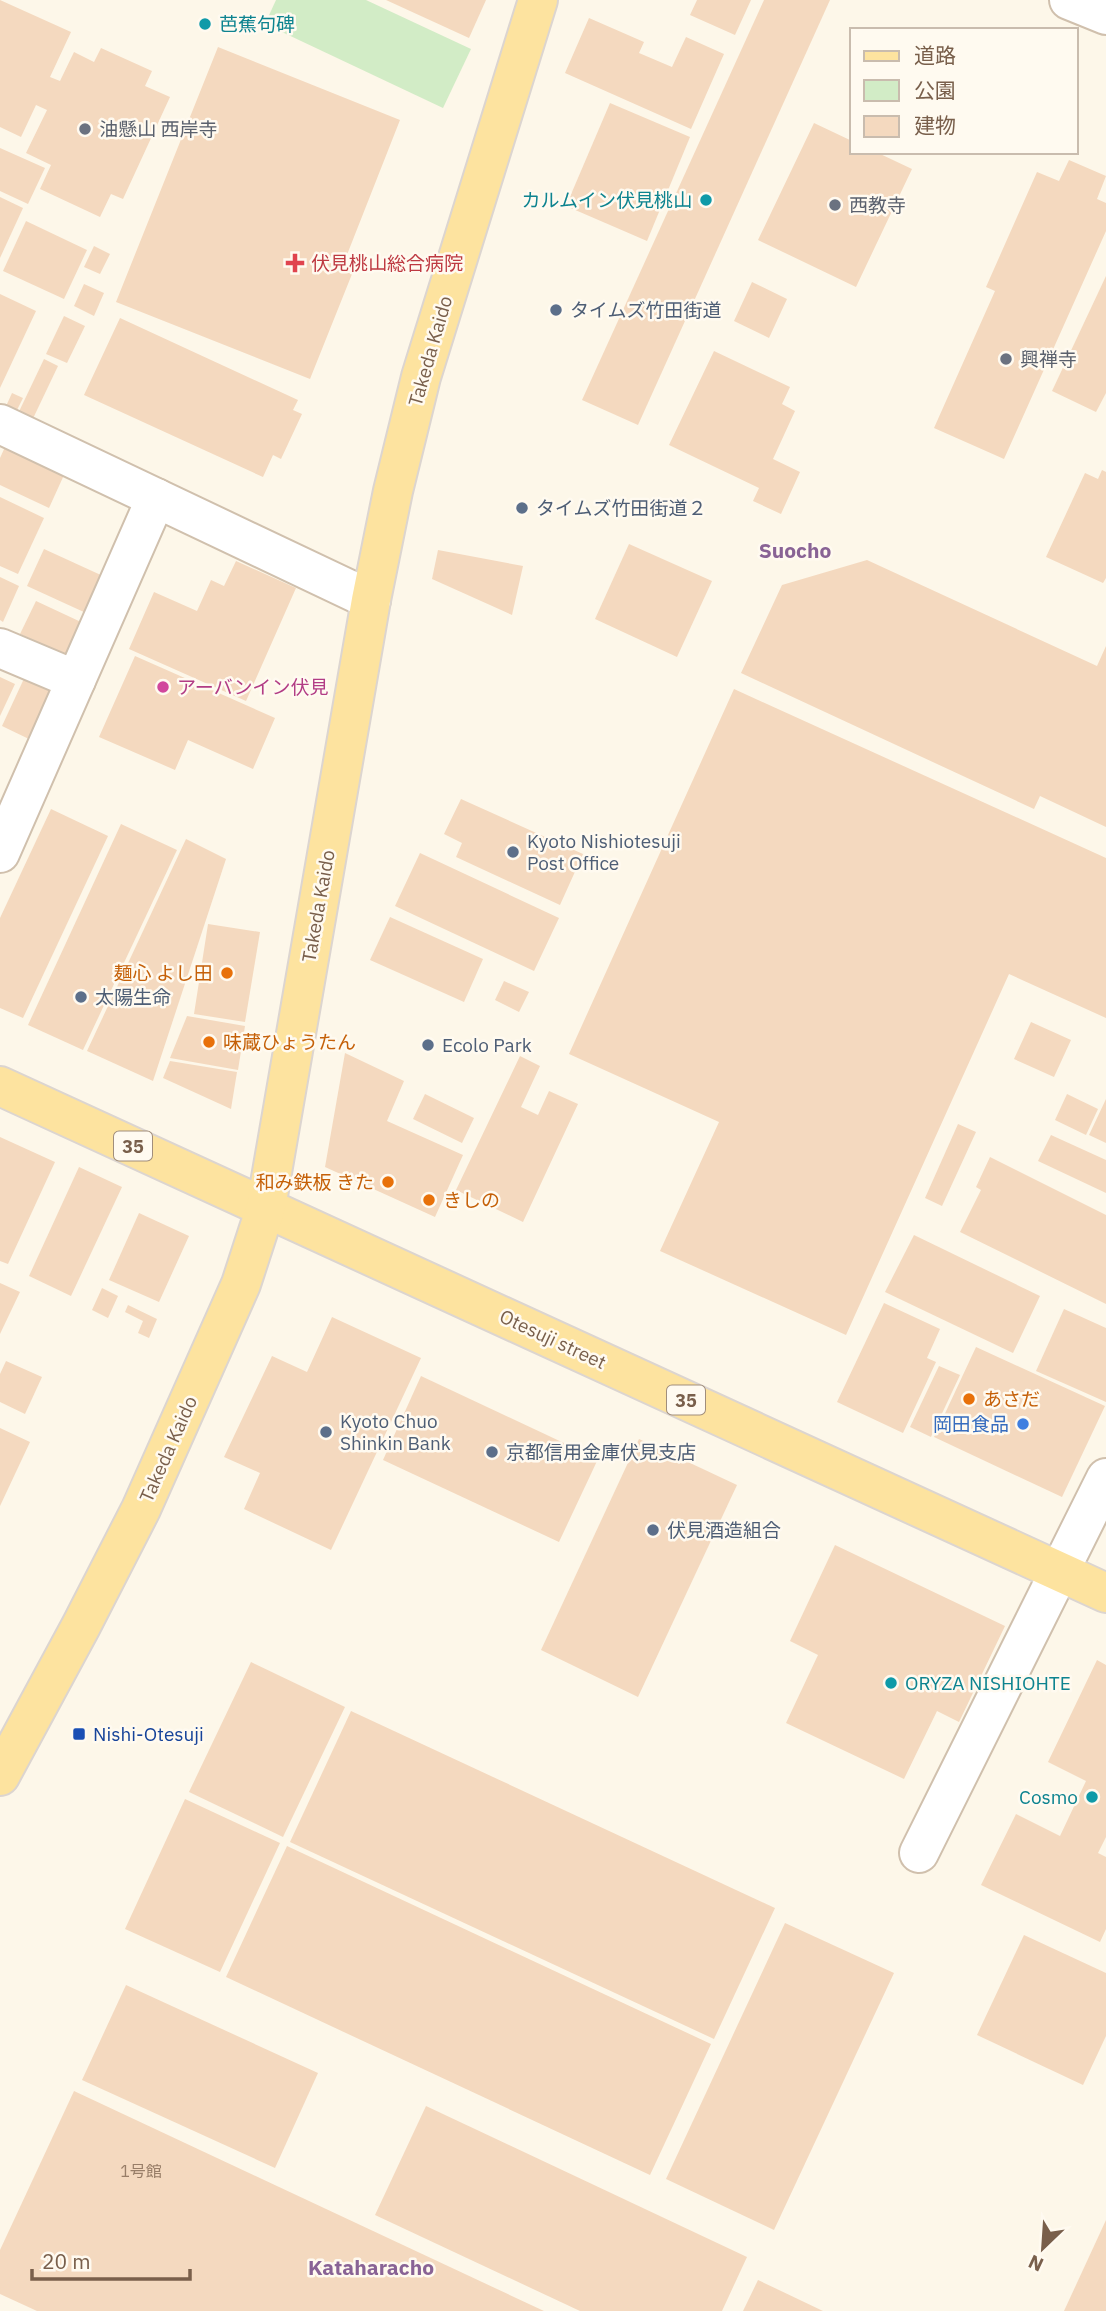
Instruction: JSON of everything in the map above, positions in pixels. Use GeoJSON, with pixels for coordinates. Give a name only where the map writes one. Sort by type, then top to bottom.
{"type":"FeatureCollection","features":[{"type":"Feature","properties":{"kind":"main road","name":"Takeda Kaido"},"geometry":{"type":"LineString","coordinates":[[0,1776],[141,1509],[241,1284],[266,1207],[371,600],[393,491],[421,377],[538,0]]}},
{"type":"Feature","properties":{"kind":"main road","name":"Otesuji street"},"geometry":{"type":"LineString","coordinates":[[0,1086],[1106,1593]]}},
{"type":"Feature","properties":{"kind":"street"},"geometry":{"type":"LineString","coordinates":[[0,425],[371,600]]}},
{"type":"Feature","properties":{"kind":"street"},"geometry":{"type":"LineString","coordinates":[[0,853],[156,498]]}},
{"type":"Feature","properties":{"kind":"street"},"geometry":{"type":"LineString","coordinates":[[0,648],[76,680]]}},
{"type":"Feature","properties":{"kind":"street"},"geometry":{"type":"LineString","coordinates":[[919,1853],[1106,1478]]}},
{"type":"Feature","properties":{"kind":"green space"},"geometry":{"type":"Polygon","coordinates":[[[276,0],[366,0],[471,49],[443,108],[265,24],[276,0]]]}},
{"type":"Feature","properties":{"kind":"building"},"geometry":{"type":"Polygon","coordinates":[[[0,0],[71,32],[50,77],[60,81],[74,52],[94,62],[101,48],[152,71],[145,86],[170,97],[123,199],[111,194],[100,217],[40,189],[51,165],[26,153],[47,110],[36,105],[21,137],[0,127],[0,0]]]}},
{"type":"Feature","properties":{"kind":"building"},"geometry":{"type":"Polygon","coordinates":[[[386,0],[486,0],[469,38],[386,0]]]}},
{"type":"Feature","properties":{"kind":"building"},"geometry":{"type":"Polygon","coordinates":[[[697,0],[751,0],[735,35],[690,15],[697,0]]]}},
{"type":"Feature","properties":{"kind":"building","name":"カルムイン伏見桃山"},"geometry":{"type":"Polygon","coordinates":[[[764,0],[830,0],[638,425],[582,400],[764,0]]]}},
{"type":"Feature","properties":{"kind":"building"},"geometry":{"type":"Polygon","coordinates":[[[589,18],[644,42],[639,53],[672,67],[686,37],[724,54],[691,129],[565,73],[589,18]]]}},
{"type":"Feature","properties":{"kind":"building"},"geometry":{"type":"Polygon","coordinates":[[[218,47],[400,120],[341,270],[352,274],[310,379],[116,302],[218,47]]]}},
{"type":"Feature","properties":{"kind":"building"},"geometry":{"type":"Polygon","coordinates":[[[610,103],[690,137],[647,241],[566,206],[610,103]]]}},
{"type":"Feature","properties":{"kind":"building","name":"西教寺"},"geometry":{"type":"Polygon","coordinates":[[[814,123],[850,140],[850,154],[880,154],[912,169],[856,287],[758,240],[814,123]]]}},
{"type":"Feature","properties":{"kind":"building"},"geometry":{"type":"Polygon","coordinates":[[[0,148],[45,168],[28,204],[0,191],[0,148]]]}},
{"type":"Feature","properties":{"kind":"building","name":"興禅寺"},"geometry":{"type":"Polygon","coordinates":[[[1069,160],[1106,176],[1097,199],[1106,203],[1106,231],[1004,459],[934,428],[995,291],[986,287],[1037,172],[1059,181],[1069,160]]]}},
{"type":"Feature","properties":{"kind":"building"},"geometry":{"type":"Polygon","coordinates":[[[0,197],[23,208],[0,258],[0,197]]]}},
{"type":"Feature","properties":{"kind":"building"},"geometry":{"type":"Polygon","coordinates":[[[26,221],[87,250],[64,299],[3,271],[26,221]]]}},
{"type":"Feature","properties":{"kind":"building"},"geometry":{"type":"Polygon","coordinates":[[[94,246],[110,254],[100,274],[84,267],[94,246]]]}},
{"type":"Feature","properties":{"kind":"building"},"geometry":{"type":"Polygon","coordinates":[[[1106,276],[1106,393],[1096,412],[1052,391],[1106,276]]]}},
{"type":"Feature","properties":{"kind":"building"},"geometry":{"type":"Polygon","coordinates":[[[752,282],[787,299],[769,338],[734,321],[752,282]]]}},
{"type":"Feature","properties":{"kind":"building"},"geometry":{"type":"Polygon","coordinates":[[[84,284],[104,293],[94,316],[74,306],[84,284]]]}},
{"type":"Feature","properties":{"kind":"building"},"geometry":{"type":"Polygon","coordinates":[[[0,294],[36,311],[0,388],[0,294]]]}},
{"type":"Feature","properties":{"kind":"building"},"geometry":{"type":"Polygon","coordinates":[[[64,316],[85,326],[67,363],[46,354],[64,316]]]}},
{"type":"Feature","properties":{"kind":"building"},"geometry":{"type":"Polygon","coordinates":[[[120,318],[298,400],[293,410],[302,414],[281,459],[273,455],[263,477],[84,395],[120,318]]]}},
{"type":"Feature","properties":{"kind":"building"},"geometry":{"type":"Polygon","coordinates":[[[714,351],[790,387],[782,404],[795,411],[773,459],[800,472],[781,514],[753,501],[759,488],[669,445],[714,351]]]}},
{"type":"Feature","properties":{"kind":"building"},"geometry":{"type":"Polygon","coordinates":[[[44,359],[58,366],[28,429],[14,422],[44,359]]]}},
{"type":"Feature","properties":{"kind":"building"},"geometry":{"type":"Polygon","coordinates":[[[12,393],[23,398],[12,420],[2,415],[12,393]]]}},
{"type":"Feature","properties":{"kind":"building"},"geometry":{"type":"Polygon","coordinates":[[[5,447],[64,475],[49,508],[0,485],[0,458],[5,447]]]}},
{"type":"Feature","properties":{"kind":"building"},"geometry":{"type":"Polygon","coordinates":[[[1102,470],[1106,472],[1106,578],[1103,583],[1046,557],[1085,473],[1098,479],[1102,470]]]}},
{"type":"Feature","properties":{"kind":"building"},"geometry":{"type":"Polygon","coordinates":[[[0,497],[44,518],[18,574],[0,566],[0,497]]]}},
{"type":"Feature","properties":{"kind":"building"},"geometry":{"type":"Polygon","coordinates":[[[629,544],[712,581],[677,657],[595,619],[629,544]]]}},
{"type":"Feature","properties":{"kind":"building"},"geometry":{"type":"Polygon","coordinates":[[[44,549],[103,576],[86,613],[27,586],[44,549]]]}},
{"type":"Feature","properties":{"kind":"building"},"geometry":{"type":"Polygon","coordinates":[[[438,550],[523,566],[512,615],[432,579],[438,550]]]}},
{"type":"Feature","properties":{"kind":"building"},"geometry":{"type":"Polygon","coordinates":[[[867,560],[1097,666],[1106,646],[1106,827],[1040,796],[1034,809],[741,673],[782,585],[867,560]]]}},
{"type":"Feature","properties":{"kind":"building"},"geometry":{"type":"Polygon","coordinates":[[[236,561],[296,588],[246,701],[129,649],[154,592],[197,611],[211,580],[224,586],[236,561]]]}},
{"type":"Feature","properties":{"kind":"building"},"geometry":{"type":"Polygon","coordinates":[[[0,577],[19,586],[3,622],[0,620],[0,577]]]}},
{"type":"Feature","properties":{"kind":"building"},"geometry":{"type":"Polygon","coordinates":[[[36,601],[81,622],[66,655],[20,634],[36,601]]]}},
{"type":"Feature","properties":{"kind":"building","name":"アーバンイン伏見"},"geometry":{"type":"Polygon","coordinates":[[[135,656],[275,718],[253,769],[188,740],[175,770],[99,737],[135,656]]]}},
{"type":"Feature","properties":{"kind":"building"},"geometry":{"type":"Polygon","coordinates":[[[28,670],[60,685],[33,741],[2,726],[28,670]]]}},
{"type":"Feature","properties":{"kind":"building"},"geometry":{"type":"Polygon","coordinates":[[[0,677],[15,684],[0,716],[0,677]]]}},
{"type":"Feature","properties":{"kind":"building"},"geometry":{"type":"Polygon","coordinates":[[[734,689],[1106,858],[1106,1018],[1009,974],[846,1335],[660,1251],[719,1122],[569,1054],[734,689]]]}},
{"type":"Feature","properties":{"kind":"building"},"geometry":{"type":"Polygon","coordinates":[[[461,799],[583,854],[560,905],[456,857],[462,843],[444,834],[461,799]]]}},
{"type":"Feature","properties":{"kind":"building"},"geometry":{"type":"Polygon","coordinates":[[[51,809],[108,836],[23,1018],[0,1008],[0,918],[51,809]]]}},
{"type":"Feature","properties":{"kind":"building"},"geometry":{"type":"Polygon","coordinates":[[[121,824],[177,850],[83,1050],[28,1025],[121,824]]]}},
{"type":"Feature","properties":{"kind":"building"},"geometry":{"type":"Polygon","coordinates":[[[186,839],[226,859],[153,1081],[87,1051],[186,839]]]}},
{"type":"Feature","properties":{"kind":"building"},"geometry":{"type":"Polygon","coordinates":[[[420,853],[559,918],[534,971],[395,906],[420,853]]]}},
{"type":"Feature","properties":{"kind":"building"},"geometry":{"type":"Polygon","coordinates":[[[390,917],[483,959],[464,1002],[370,960],[390,917]]]}},
{"type":"Feature","properties":{"kind":"building","name":"麺心 よし田"},"geometry":{"type":"Polygon","coordinates":[[[208,924],[260,932],[245,1022],[194,1014],[208,924]]]}},
{"type":"Feature","properties":{"kind":"building"},"geometry":{"type":"Polygon","coordinates":[[[504,981],[529,992],[519,1012],[495,1000],[504,981]]]}},
{"type":"Feature","properties":{"kind":"building","name":"味蔵ひょうたん"},"geometry":{"type":"Polygon","coordinates":[[[187,1016],[245,1026],[238,1070],[170,1058],[187,1016]]]}},
{"type":"Feature","properties":{"kind":"building"},"geometry":{"type":"Polygon","coordinates":[[[1031,1022],[1071,1040],[1054,1077],[1014,1059],[1031,1022]]]}},
{"type":"Feature","properties":{"kind":"building"},"geometry":{"type":"Polygon","coordinates":[[[345,1053],[404,1081],[387,1121],[463,1155],[435,1217],[325,1167],[345,1053]]]}},
{"type":"Feature","properties":{"kind":"building"},"geometry":{"type":"Polygon","coordinates":[[[520,1056],[540,1066],[521,1107],[538,1115],[549,1091],[578,1104],[523,1222],[456,1190],[520,1056]]]}},
{"type":"Feature","properties":{"kind":"building"},"geometry":{"type":"Polygon","coordinates":[[[170,1061],[237,1072],[231,1109],[163,1078],[170,1061]]]}},
{"type":"Feature","properties":{"kind":"building"},"geometry":{"type":"Polygon","coordinates":[[[425,1094],[474,1118],[462,1143],[413,1119],[425,1094]]]}},
{"type":"Feature","properties":{"kind":"building"},"geometry":{"type":"Polygon","coordinates":[[[1067,1094],[1098,1109],[1086,1135],[1055,1120],[1067,1094]]]}},
{"type":"Feature","properties":{"kind":"building"},"geometry":{"type":"Polygon","coordinates":[[[1106,1099],[1106,1143],[1089,1135],[1106,1099]]]}},
{"type":"Feature","properties":{"kind":"building"},"geometry":{"type":"Polygon","coordinates":[[[958,1124],[976,1132],[942,1206],[925,1198],[958,1124]]]}},
{"type":"Feature","properties":{"kind":"building"},"geometry":{"type":"Polygon","coordinates":[[[1051,1135],[1106,1160],[1106,1193],[1038,1161],[1051,1135]]]}},
{"type":"Feature","properties":{"kind":"building"},"geometry":{"type":"Polygon","coordinates":[[[0,1137],[55,1162],[8,1264],[0,1261],[0,1137]]]}},
{"type":"Feature","properties":{"kind":"building"},"geometry":{"type":"Polygon","coordinates":[[[990,1157],[1106,1215],[1106,1304],[960,1232],[981,1190],[976,1187],[990,1157]]]}},
{"type":"Feature","properties":{"kind":"building"},"geometry":{"type":"Polygon","coordinates":[[[79,1167],[122,1187],[71,1296],[29,1276],[79,1167]]]}},
{"type":"Feature","properties":{"kind":"building"},"geometry":{"type":"Polygon","coordinates":[[[139,1213],[189,1236],[159,1302],[109,1280],[139,1213]]]}},
{"type":"Feature","properties":{"kind":"building"},"geometry":{"type":"Polygon","coordinates":[[[914,1235],[1040,1296],[1013,1353],[885,1292],[914,1235]]]}},
{"type":"Feature","properties":{"kind":"building"},"geometry":{"type":"Polygon","coordinates":[[[0,1283],[20,1292],[0,1334],[0,1283]]]}},
{"type":"Feature","properties":{"kind":"building"},"geometry":{"type":"Polygon","coordinates":[[[102,1288],[118,1296],[108,1318],[92,1310],[102,1288]]]}},
{"type":"Feature","properties":{"kind":"building"},"geometry":{"type":"Polygon","coordinates":[[[884,1303],[940,1329],[927,1358],[936,1362],[903,1433],[837,1402],[884,1303]]]}},
{"type":"Feature","properties":{"kind":"building"},"geometry":{"type":"Polygon","coordinates":[[[128,1305],[157,1319],[149,1338],[138,1333],[143,1321],[125,1312],[128,1305]]]}},
{"type":"Feature","properties":{"kind":"building"},"geometry":{"type":"Polygon","coordinates":[[[1064,1309],[1106,1328],[1106,1402],[1036,1371],[1064,1309]]]}},
{"type":"Feature","properties":{"kind":"building"},"geometry":{"type":"Polygon","coordinates":[[[332,1317],[421,1358],[331,1550],[244,1509],[260,1473],[224,1457],[272,1356],[307,1372],[332,1317]]]}},
{"type":"Feature","properties":{"kind":"building"},"geometry":{"type":"Polygon","coordinates":[[[976,1347],[1105,1406],[1062,1497],[934,1437],[976,1347]]]}},
{"type":"Feature","properties":{"kind":"building"},"geometry":{"type":"Polygon","coordinates":[[[6,1361],[42,1377],[25,1414],[0,1402],[0,1374],[6,1361]]]}},
{"type":"Feature","properties":{"kind":"building"},"geometry":{"type":"Polygon","coordinates":[[[939,1366],[960,1375],[931,1437],[910,1427],[939,1366]]]}},
{"type":"Feature","properties":{"kind":"building"},"geometry":{"type":"Polygon","coordinates":[[[421,1376],[598,1459],[559,1542],[383,1460],[421,1376]]]}},
{"type":"Feature","properties":{"kind":"building"},"geometry":{"type":"Polygon","coordinates":[[[0,1428],[30,1442],[0,1506],[0,1428]]]}},
{"type":"Feature","properties":{"kind":"building"},"geometry":{"type":"Polygon","coordinates":[[[639,1439],[737,1485],[638,1697],[541,1650],[639,1439]]]}},
{"type":"Feature","properties":{"kind":"building","name":"ORYZA NISHIOHTE"},"geometry":{"type":"Polygon","coordinates":[[[835,1545],[1005,1626],[959,1722],[937,1711],[904,1779],[786,1723],[818,1655],[790,1641],[835,1545]]]}},
{"type":"Feature","properties":{"kind":"building","name":"Cosmo"},"geometry":{"type":"Polygon","coordinates":[[[1097,1660],[1106,1665],[1106,1837],[1098,1853],[1106,1857],[1106,1929],[1100,1942],[981,1885],[1016,1814],[1060,1836],[1086,1781],[1048,1762],[1097,1660]]]}},
{"type":"Feature","properties":{"kind":"building"},"geometry":{"type":"Polygon","coordinates":[[[251,1662],[345,1707],[283,1837],[189,1792],[251,1662]]]}},
{"type":"Feature","properties":{"kind":"building"},"geometry":{"type":"Polygon","coordinates":[[[351,1711],[775,1908],[714,2039],[290,1842],[351,1711]]]}},
{"type":"Feature","properties":{"kind":"building"},"geometry":{"type":"Polygon","coordinates":[[[185,1799],[280,1843],[220,1972],[125,1929],[185,1799]]]}},
{"type":"Feature","properties":{"kind":"building"},"geometry":{"type":"Polygon","coordinates":[[[287,1846],[711,2044],[650,2175],[226,1977],[287,1846]]]}},
{"type":"Feature","properties":{"kind":"building"},"geometry":{"type":"Polygon","coordinates":[[[785,1923],[894,1973],[774,2230],[666,2179],[785,1923]]]}},
{"type":"Feature","properties":{"kind":"building"},"geometry":{"type":"Polygon","coordinates":[[[1024,1935],[1106,1973],[1106,2036],[1083,2085],[977,2035],[1024,1935]]]}},
{"type":"Feature","properties":{"kind":"building"},"geometry":{"type":"Polygon","coordinates":[[[126,1985],[318,2073],[275,2168],[82,2080],[126,1985]]]}},
{"type":"Feature","properties":{"kind":"building"},"geometry":{"type":"Polygon","coordinates":[[[74,2091],[544,2311],[37,2311],[0,2294],[0,2250],[74,2091]]]}},
{"type":"Feature","properties":{"kind":"building"},"geometry":{"type":"Polygon","coordinates":[[[426,2106],[747,2257],[722,2311],[580,2311],[375,2215],[426,2106]]]}},
{"type":"Feature","properties":{"kind":"building"},"geometry":{"type":"Polygon","coordinates":[[[1106,2220],[1106,2311],[1064,2311],[1106,2220]]]}},
{"type":"Feature","properties":{"kind":"building"},"geometry":{"type":"Polygon","coordinates":[[[758,2280],[823,2311],[743,2311],[758,2280]]]}},
{"type":"Feature","properties":{"kind":"place","name":"芭蕉句碑"},"geometry":{"type":"Point","coordinates":[205,24]}},
{"type":"Feature","properties":{"kind":"place","name":"油懸山 西岸寺"},"geometry":{"type":"Point","coordinates":[85,129]}},
{"type":"Feature","properties":{"kind":"place","name":"カルムイン伏見桃山"},"geometry":{"type":"Point","coordinates":[706,200]}},
{"type":"Feature","properties":{"kind":"place","name":"西教寺"},"geometry":{"type":"Point","coordinates":[835,205]}},
{"type":"Feature","properties":{"kind":"place","name":"伏見桃山総合病院"},"geometry":{"type":"Point","coordinates":[295,263]}},
{"type":"Feature","properties":{"kind":"place","name":"タイムズ竹田街道"},"geometry":{"type":"Point","coordinates":[556,310]}},
{"type":"Feature","properties":{"kind":"place","name":"興禅寺"},"geometry":{"type":"Point","coordinates":[1006,359]}},
{"type":"Feature","properties":{"kind":"place","name":"タイムズ竹田街道２"},"geometry":{"type":"Point","coordinates":[522,508]}},
{"type":"Feature","properties":{"kind":"place","name":"アーバンイン伏見"},"geometry":{"type":"Point","coordinates":[163,687]}},
{"type":"Feature","properties":{"kind":"place","name":"Kyoto Nishiotesuji Post Office"},"geometry":{"type":"Point","coordinates":[513,852]}},
{"type":"Feature","properties":{"kind":"place","name":"麺心 よし田"},"geometry":{"type":"Point","coordinates":[227,973]}},
{"type":"Feature","properties":{"kind":"place","name":"太陽生命"},"geometry":{"type":"Point","coordinates":[81,997]}},
{"type":"Feature","properties":{"kind":"place","name":"味蔵ひょうたん"},"geometry":{"type":"Point","coordinates":[209,1042]}},
{"type":"Feature","properties":{"kind":"place","name":"Ecolo Park"},"geometry":{"type":"Point","coordinates":[428,1045]}},
{"type":"Feature","properties":{"kind":"place","name":"和み鉄板 きた"},"geometry":{"type":"Point","coordinates":[388,1182]}},
{"type":"Feature","properties":{"kind":"place","name":"きしの"},"geometry":{"type":"Point","coordinates":[429,1200]}},
{"type":"Feature","properties":{"kind":"place","name":"あさだ"},"geometry":{"type":"Point","coordinates":[969,1399]}},
{"type":"Feature","properties":{"kind":"place","name":"岡田食品"},"geometry":{"type":"Point","coordinates":[1023,1424]}},
{"type":"Feature","properties":{"kind":"place","name":"Kyoto Chuo Shinkin Bank"},"geometry":{"type":"Point","coordinates":[326,1432]}},
{"type":"Feature","properties":{"kind":"place","name":"京都信用金庫伏見支店"},"geometry":{"type":"Point","coordinates":[492,1452]}},
{"type":"Feature","properties":{"kind":"place","name":"伏見酒造組合"},"geometry":{"type":"Point","coordinates":[653,1530]}},
{"type":"Feature","properties":{"kind":"place","name":"ORYZA NISHIOHTE"},"geometry":{"type":"Point","coordinates":[891,1683]}},
{"type":"Feature","properties":{"kind":"place","name":"Nishi-Otesuji"},"geometry":{"type":"Point","coordinates":[79,1734]}},
{"type":"Feature","properties":{"kind":"place","name":"Cosmo"},"geometry":{"type":"Point","coordinates":[1092,1797]}},
{"type":"Feature","properties":{"kind":"district","name":"Suocho"},"geometry":{"type":"Point","coordinates":[795,550]}},
{"type":"Feature","properties":{"kind":"district","name":"Kataharacho"},"geometry":{"type":"Point","coordinates":[371,2267]}}]}
